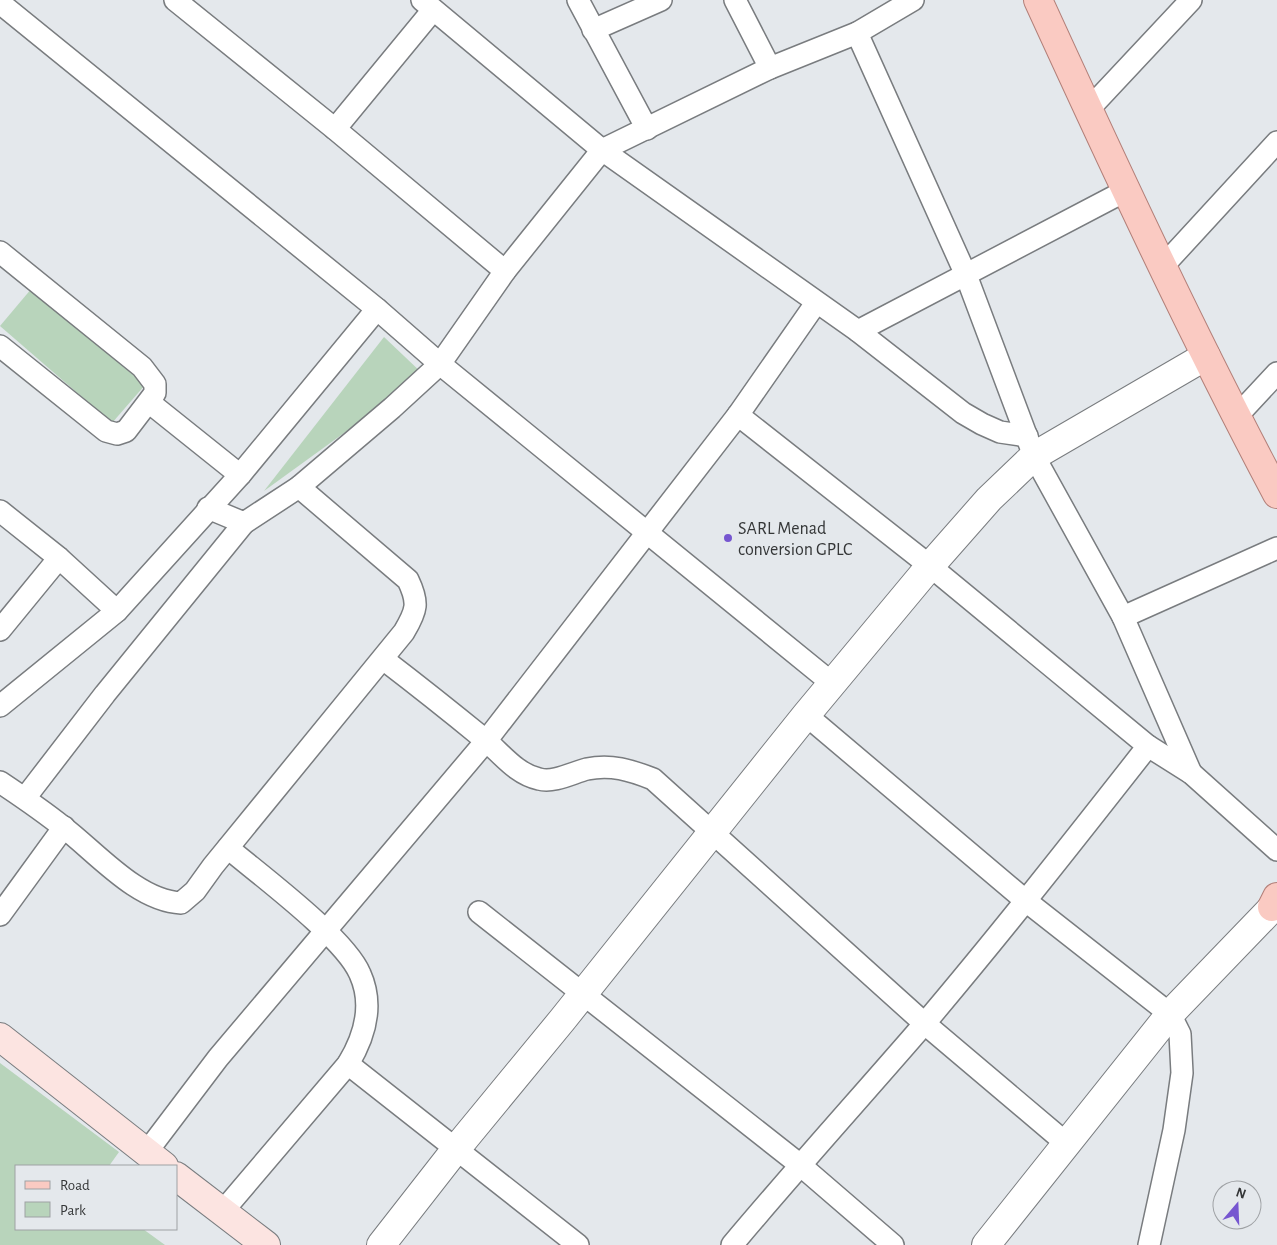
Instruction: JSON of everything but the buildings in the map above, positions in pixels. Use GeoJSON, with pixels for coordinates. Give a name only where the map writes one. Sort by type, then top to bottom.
{"type":"FeatureCollection","features":[{"type":"Feature","properties":{"kind":"main road"},"geometry":{"type":"LineString","coordinates":[[1038,0],[1125,191],[1164,265],[1236,417],[1277,494]]}},
{"type":"Feature","properties":{"kind":"main road"},"geometry":{"type":"LineString","coordinates":[[0,1037],[155,1159]]}},
{"type":"Feature","properties":{"kind":"main road"},"geometry":{"type":"LineString","coordinates":[[178,1177],[266,1245]]}},
{"type":"Feature","properties":{"kind":"street"},"geometry":{"type":"LineString","coordinates":[[175,0],[335,129],[506,271]]}},
{"type":"Feature","properties":{"kind":"street"},"geometry":{"type":"LineString","coordinates":[[578,0],[646,129]]}},
{"type":"Feature","properties":{"kind":"street"},"geometry":{"type":"LineString","coordinates":[[593,30],[661,0]]}},
{"type":"Feature","properties":{"kind":"street"},"geometry":{"type":"LineString","coordinates":[[734,0],[770,68]]}},
{"type":"Feature","properties":{"kind":"street"},"geometry":{"type":"LineString","coordinates":[[1088,110],[1191,0]]}},
{"type":"Feature","properties":{"kind":"street"},"geometry":{"type":"LineString","coordinates":[[24,798],[105,694],[244,523],[299,487],[392,408],[440,364],[506,271],[602,150],[770,68],[857,33],[902,2]]}},
{"type":"Feature","properties":{"kind":"street"},"geometry":{"type":"LineString","coordinates":[[0,3],[377,309],[440,364],[833,684]]}},
{"type":"Feature","properties":{"kind":"street"},"geometry":{"type":"LineString","coordinates":[[335,129],[428,5],[602,150],[858,331],[969,416],[1030,446]]}},
{"type":"Feature","properties":{"kind":"street"},"geometry":{"type":"LineString","coordinates":[[857,33],[966,276],[1030,446],[1123,617],[1191,773]]}},
{"type":"Feature","properties":{"kind":"street"},"geometry":{"type":"LineString","coordinates":[[1164,265],[1277,142]]}},
{"type":"Feature","properties":{"kind":"street"},"geometry":{"type":"LineString","coordinates":[[858,331],[1125,191]]}},
{"type":"Feature","properties":{"kind":"street"},"geometry":{"type":"LineString","coordinates":[[0,346],[106,431],[117,434],[126,431],[150,403],[155,393],[155,384],[142,367],[3,260]]}},
{"type":"Feature","properties":{"kind":"street"},"geometry":{"type":"LineString","coordinates":[[155,1159],[218,1058],[486,741],[738,415],[816,303]]}},
{"type":"Feature","properties":{"kind":"street"},"geometry":{"type":"LineString","coordinates":[[0,706],[117,612],[208,508],[240,476],[377,309]]}},
{"type":"Feature","properties":{"kind":"street"},"geometry":{"type":"LineString","coordinates":[[381,1245],[710,833],[930,566],[989,499],[1030,446],[1206,356]]}},
{"type":"Feature","properties":{"kind":"street"},"geometry":{"type":"LineString","coordinates":[[1236,417],[1277,373]]}},
{"type":"Feature","properties":{"kind":"street"},"geometry":{"type":"LineString","coordinates":[[150,403],[240,476]]}},
{"type":"Feature","properties":{"kind":"street"},"geometry":{"type":"LineString","coordinates":[[738,415],[930,566],[1148,746],[1191,773],[1277,850]]}},
{"type":"Feature","properties":{"kind":"street"},"geometry":{"type":"LineString","coordinates":[[0,782],[64,827],[127,881],[168,902],[181,903],[195,891],[404,632],[414,614],[416,597],[408,580],[299,487]]}},
{"type":"Feature","properties":{"kind":"street"},"geometry":{"type":"LineString","coordinates":[[208,508],[244,523]]}},
{"type":"Feature","properties":{"kind":"street"},"geometry":{"type":"LineString","coordinates":[[0,511],[59,558],[117,612]]}},
{"type":"Feature","properties":{"kind":"street"},"geometry":{"type":"LineString","coordinates":[[1123,617],[1277,548]]}},
{"type":"Feature","properties":{"kind":"street"},"geometry":{"type":"LineString","coordinates":[[0,630],[59,558]]}},
{"type":"Feature","properties":{"kind":"street"},"geometry":{"type":"LineString","coordinates":[[383,658],[486,741],[521,773],[540,780],[609,766],[630,769],[652,779],[924,1023],[1067,1144]]}},
{"type":"Feature","properties":{"kind":"street"},"geometry":{"type":"LineString","coordinates":[[806,715],[1026,900],[1170,1014],[1180,1034],[1182,1073],[1174,1130],[1149,1245]]}},
{"type":"Feature","properties":{"kind":"street"},"geometry":{"type":"LineString","coordinates":[[732,1245],[799,1164],[924,1023],[1026,900],[1148,746]]}},
{"type":"Feature","properties":{"kind":"street"},"geometry":{"type":"LineString","coordinates":[[0,915],[64,827]]}},
{"type":"Feature","properties":{"kind":"street"},"geometry":{"type":"LineString","coordinates":[[223,1211],[348,1064],[362,1036],[367,1020],[366,994],[360,973],[325,932],[228,848]]}},
{"type":"Feature","properties":{"kind":"street"},"geometry":{"type":"LineString","coordinates":[[986,1245],[1170,1014],[1276,903]]}},
{"type":"Feature","properties":{"kind":"street"},"geometry":{"type":"LineString","coordinates":[[479,912],[799,1164],[893,1245]]}},
{"type":"Feature","properties":{"kind":"street"},"geometry":{"type":"LineString","coordinates":[[348,1064],[578,1245]]}},
{"type":"Feature","properties":{"kind":"green space"},"geometry":{"type":"Polygon","coordinates":[[[32,288],[145,385],[112,423],[0,326],[32,288]]]}},
{"type":"Feature","properties":{"kind":"green space"},"geometry":{"type":"Polygon","coordinates":[[[384,337],[424,375],[264,491],[384,337]]]}},
{"type":"Feature","properties":{"kind":"green space"},"geometry":{"type":"Polygon","coordinates":[[[0,1063],[119,1152],[110,1165],[15,1165],[15,1230],[144,1230],[165,1245],[0,1245],[0,1063]]]}},
{"type":"Feature","properties":{"kind":"place","name":"SARL Menad conversion GPLC"},"geometry":{"type":"Point","coordinates":[728,538]}}]}
